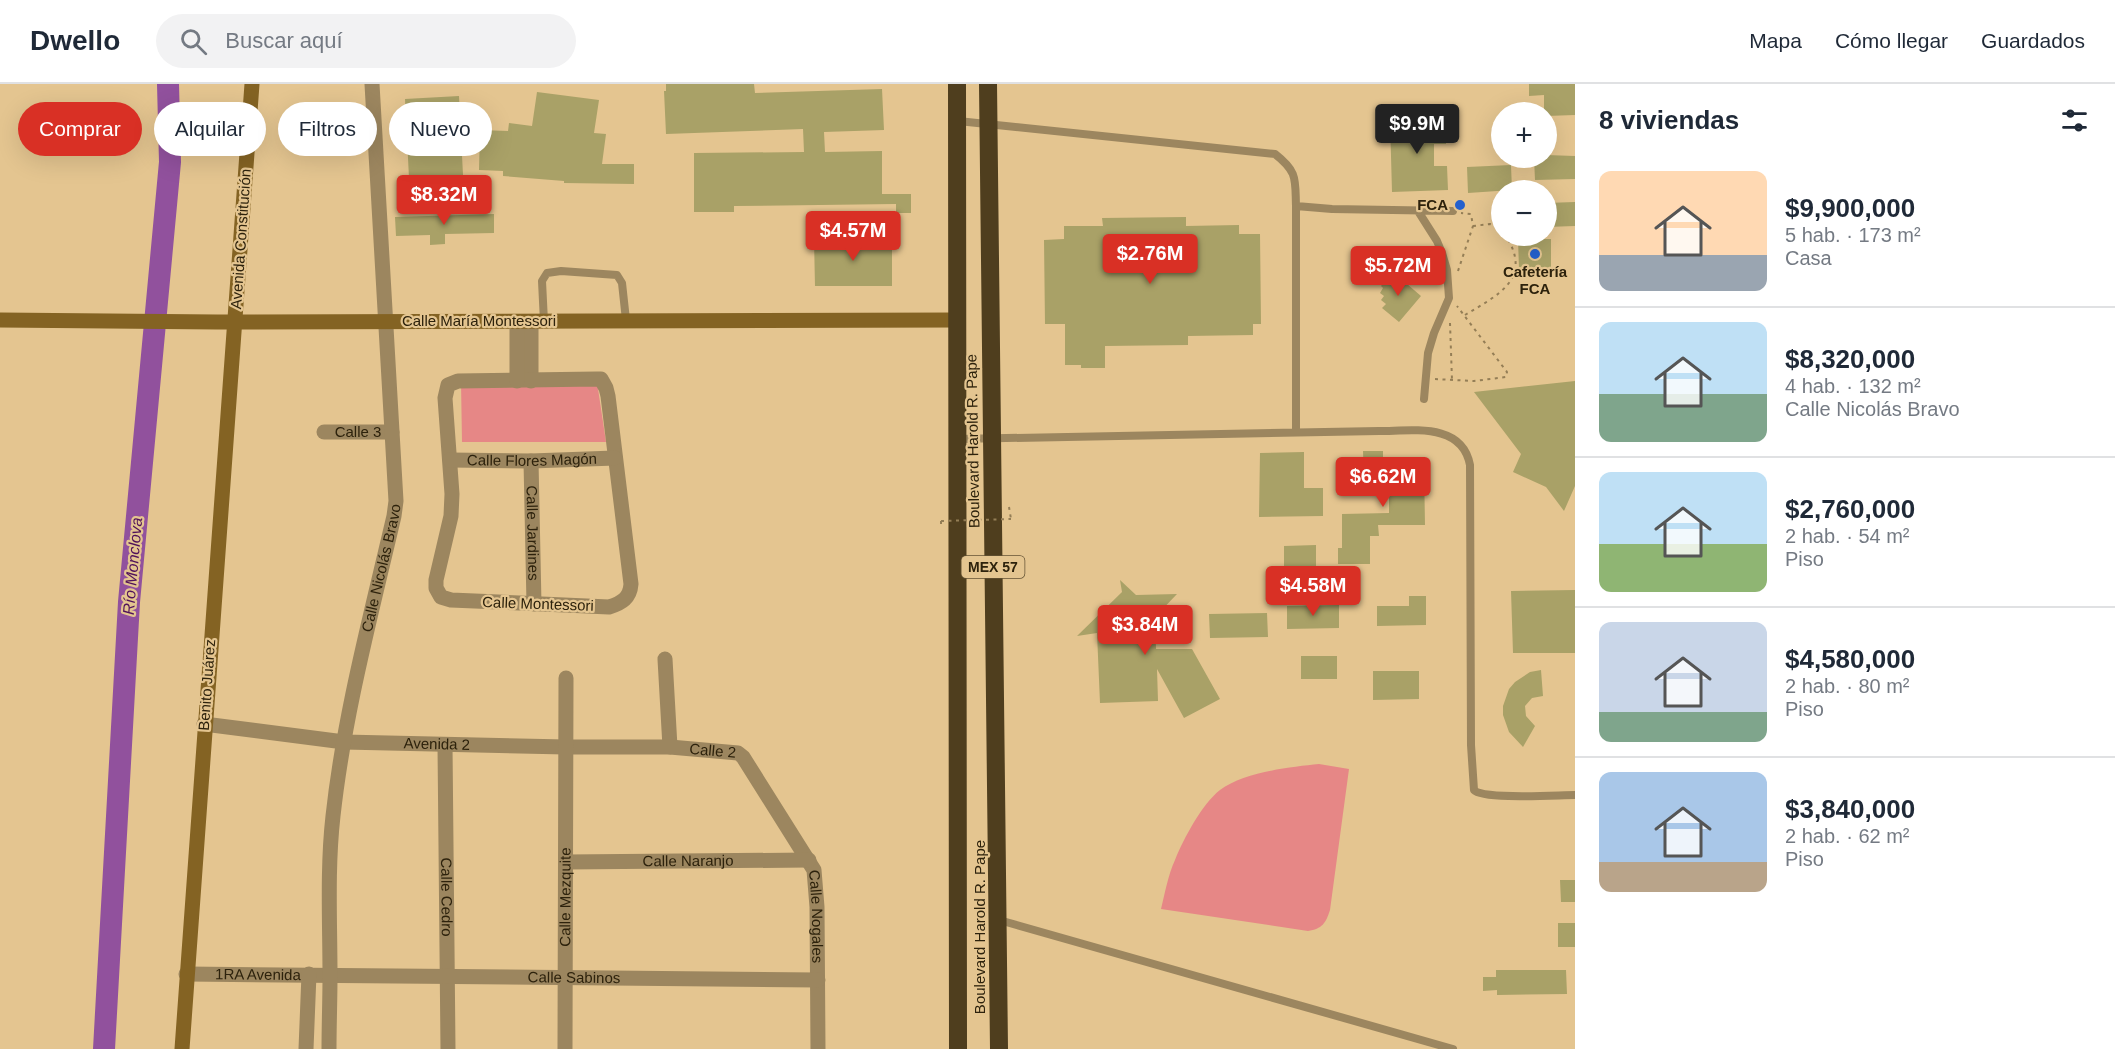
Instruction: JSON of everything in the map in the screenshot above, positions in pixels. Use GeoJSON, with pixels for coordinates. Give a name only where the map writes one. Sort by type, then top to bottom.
{"type":"FeatureCollection","features":[{"type":"Feature","properties":{"kind":"highway","name":"Boulevard Harold R. Pape"},"geometry":{"type":"LineString","coordinates":[[957,84],[958,1049]]}},
{"type":"Feature","properties":{"kind":"highway","name":"Boulevard Harold R. Pape"},"geometry":{"type":"LineString","coordinates":[[988,84],[999,1049]]}},
{"type":"Feature","properties":{"kind":"main road","name":"Avenida Constitución"},"geometry":{"type":"LineString","coordinates":[[235,322],[252,84]]}},
{"type":"Feature","properties":{"kind":"main road","name":"Calle María Montessori"},"geometry":{"type":"LineString","coordinates":[[0,320],[217,322],[958,320]]}},
{"type":"Feature","properties":{"kind":"main road","name":"Benito Juárez"},"geometry":{"type":"LineString","coordinates":[[182,1049],[235,322]]}},
{"type":"Feature","properties":{"kind":"street","name":"Calle Nicolás Bravo"},"geometry":{"type":"LineString","coordinates":[[329,1049],[328,902],[333,817],[344,742],[394,516],[396,482],[384,321],[372,84]]}},
{"type":"Feature","properties":{"kind":"street"},"geometry":{"type":"LineString","coordinates":[[524,381],[531,322]]}},
{"type":"Feature","properties":{"kind":"street","name":"Calle Montessori"},"geometry":{"type":"LineString","coordinates":[[600,379],[606,388],[615,458],[631,584],[626,598],[609,607],[451,600],[441,597],[437,592],[436,580],[451,516],[452,494],[446,398],[448,385],[458,381],[600,379]]}},
{"type":"Feature","properties":{"kind":"street","name":"Calle 3"},"geometry":{"type":"LineString","coordinates":[[324,432],[392,432]]}},
{"type":"Feature","properties":{"kind":"street","name":"Calle Flores Magón"},"geometry":{"type":"LineString","coordinates":[[450,460],[531,461],[615,458]]}},
{"type":"Feature","properties":{"kind":"street","name":"Calle Jardines"},"geometry":{"type":"LineString","coordinates":[[531,461],[534,604]]}},
{"type":"Feature","properties":{"kind":"street"},"geometry":{"type":"LineString","coordinates":[[665,659],[669,747]]}},
{"type":"Feature","properties":{"kind":"street","name":"Calle Mezquite"},"geometry":{"type":"LineString","coordinates":[[565,1049],[566,678]]}},
{"type":"Feature","properties":{"kind":"street","name":"Avenida 2"},"geometry":{"type":"LineString","coordinates":[[204,724],[344,742],[669,747]]}},
{"type":"Feature","properties":{"kind":"street","name":"Calle Cedro"},"geometry":{"type":"LineString","coordinates":[[446,745],[448,1049]]}},
{"type":"Feature","properties":{"kind":"street","name":"Calle 2"},"geometry":{"type":"LineString","coordinates":[[669,747],[738,753],[749,767]]}},
{"type":"Feature","properties":{"kind":"street","name":"Calle Nogales"},"geometry":{"type":"LineString","coordinates":[[749,767],[814,870],[818,1049]]}},
{"type":"Feature","properties":{"kind":"street","name":"Calle Naranjo"},"geometry":{"type":"LineString","coordinates":[[566,862],[809,860]]}},
{"type":"Feature","properties":{"kind":"street","name":"1RA Avenida"},"geometry":{"type":"LineString","coordinates":[[186,974],[330,975]]}},
{"type":"Feature","properties":{"kind":"street"},"geometry":{"type":"LineString","coordinates":[[306,1049],[309,975]]}},
{"type":"Feature","properties":{"kind":"street","name":"Calle Sabinos"},"geometry":{"type":"LineString","coordinates":[[330,975],[818,980]]}},
{"type":"Feature","properties":{"kind":"lane"},"geometry":{"type":"LineString","coordinates":[[957,120],[1275,154],[1292,169],[1295,177],[1296,206],[1296,432]]}},
{"type":"Feature","properties":{"kind":"lane"},"geometry":{"type":"LineString","coordinates":[[1296,206],[1332,209],[1453,211]]}},
{"type":"Feature","properties":{"kind":"lane"},"geometry":{"type":"LineString","coordinates":[[1418,211],[1442,253],[1447,270],[1449,298],[1428,353],[1424,399]]}},
{"type":"Feature","properties":{"kind":"lane"},"geometry":{"type":"LineString","coordinates":[[531,322],[542,280],[547,273],[561,271],[616,275],[622,283],[626,320]]}},
{"type":"Feature","properties":{"kind":"lane"},"geometry":{"type":"LineString","coordinates":[[958,439],[1296,432],[1434,431],[1448,435],[1461,444],[1468,453],[1471,484],[1472,786],[1476,793],[1481,795],[1575,795]]}},
{"type":"Feature","properties":{"kind":"lane"},"geometry":{"type":"LineString","coordinates":[[999,920],[1453,1049]]}},
{"type":"Feature","properties":{"kind":"path"},"geometry":{"type":"LineString","coordinates":[[1473,226],[1491,224]]}},
{"type":"Feature","properties":{"kind":"path"},"geometry":{"type":"LineString","coordinates":[[1464,315],[1497,296],[1509,284],[1515,274],[1516,264],[1512,246]]}},
{"type":"Feature","properties":{"kind":"path"},"geometry":{"type":"LineString","coordinates":[[1426,378],[1474,381],[1506,377],[1507,372],[1449,298]]}},
{"type":"Feature","properties":{"kind":"path"},"geometry":{"type":"LineString","coordinates":[[940,521],[1011,519],[1008,497]]}},
{"type":"Feature","properties":{"kind":"shaded area"},"geometry":{"type":"Polygon","coordinates":[[[461,382],[597,382],[606,442],[462,442],[461,382]]]}},
{"type":"Feature","properties":{"kind":"shaded area"},"geometry":{"type":"Polygon","coordinates":[[[1319,764],[1349,769],[1330,910],[1323,925],[1308,931],[1161,909],[1170,872],[1179,851],[1194,822],[1213,796],[1230,784],[1254,775],[1319,764]]]}},
{"type":"Feature","properties":{"kind":"building"},"geometry":{"type":"Polygon","coordinates":[[[666,84],[754,84],[755,93],[882,89],[884,130],[824,132],[825,152],[882,151],[882,194],[911,194],[911,213],[896,213],[896,204],[734,206],[734,212],[694,212],[694,153],[804,152],[803,129],[666,134],[664,91],[666,91],[666,84]]]}},
{"type":"Feature","properties":{"kind":"building"},"geometry":{"type":"Polygon","coordinates":[[[1529,84],[1575,84],[1575,115],[1557,116],[1557,102],[1544,102],[1544,95],[1529,96],[1529,84]]]}},
{"type":"Feature","properties":{"kind":"building"},"geometry":{"type":"Polygon","coordinates":[[[537,92],[599,100],[594,133],[606,134],[602,164],[634,164],[634,184],[564,183],[564,181],[503,176],[503,171],[479,170],[479,156],[492,156],[492,130],[508,131],[509,123],[532,126],[537,92]]]}},
{"type":"Feature","properties":{"kind":"building"},"geometry":{"type":"Polygon","coordinates":[[[459,96],[459,102],[405,102],[405,99],[459,96]]]}},
{"type":"Feature","properties":{"kind":"building"},"geometry":{"type":"Polygon","coordinates":[[[1445,118],[1446,144],[1434,144],[1434,166],[1447,166],[1448,190],[1392,192],[1390,120],[1445,118]]]}},
{"type":"Feature","properties":{"kind":"building"},"geometry":{"type":"Polygon","coordinates":[[[1557,155],[1575,156],[1575,179],[1535,180],[1534,168],[1557,168],[1557,155]]]}},
{"type":"Feature","properties":{"kind":"building"},"geometry":{"type":"Polygon","coordinates":[[[408,156],[462,156],[463,175],[409,178],[408,156]]]}},
{"type":"Feature","properties":{"kind":"building"},"geometry":{"type":"Polygon","coordinates":[[[1467,167],[1511,168],[1512,180],[1491,180],[1491,191],[1468,193],[1467,167]]]}},
{"type":"Feature","properties":{"kind":"building"},"geometry":{"type":"Polygon","coordinates":[[[1575,202],[1575,226],[1557,227],[1557,203],[1575,202]]]}},
{"type":"Feature","properties":{"kind":"building"},"geometry":{"type":"Polygon","coordinates":[[[494,214],[494,233],[445,234],[445,244],[430,245],[430,235],[396,236],[395,217],[494,214]]]}},
{"type":"Feature","properties":{"kind":"building"},"geometry":{"type":"Polygon","coordinates":[[[1186,217],[1186,226],[1239,225],[1239,234],[1260,234],[1261,324],[1253,324],[1253,335],[1188,336],[1188,345],[1105,346],[1105,368],[1065,365],[1065,324],[1045,324],[1044,240],[1064,239],[1064,226],[1103,226],[1102,218],[1186,217]]]}},
{"type":"Feature","properties":{"kind":"building"},"geometry":{"type":"Polygon","coordinates":[[[892,238],[892,286],[815,286],[814,239],[892,238]]]}},
{"type":"Feature","properties":{"kind":"building","name":"Cafetería FCA"},"geometry":{"type":"Polygon","coordinates":[[[1518,246],[1551,246],[1551,268],[1519,269],[1518,246]]]}},
{"type":"Feature","properties":{"kind":"building"},"geometry":{"type":"Polygon","coordinates":[[[1393,272],[1421,296],[1399,322],[1382,308],[1386,304],[1381,300],[1384,296],[1380,293],[1383,288],[1381,286],[1393,272]]]}},
{"type":"Feature","properties":{"kind":"building"},"geometry":{"type":"Polygon","coordinates":[[[1575,381],[1575,486],[1564,511],[1546,487],[1513,472],[1521,454],[1474,392],[1575,381]]]}},
{"type":"Feature","properties":{"kind":"building"},"geometry":{"type":"Polygon","coordinates":[[[1363,451],[1383,451],[1383,467],[1424,466],[1425,525],[1378,525],[1379,536],[1370,536],[1370,564],[1338,564],[1338,548],[1342,548],[1342,514],[1389,513],[1389,478],[1364,478],[1363,451]]]}},
{"type":"Feature","properties":{"kind":"building"},"geometry":{"type":"Polygon","coordinates":[[[1304,452],[1304,488],[1323,488],[1323,516],[1259,517],[1260,453],[1304,452]]]}},
{"type":"Feature","properties":{"kind":"building"},"geometry":{"type":"Polygon","coordinates":[[[1316,545],[1316,568],[1284,568],[1284,546],[1316,545]]]}},
{"type":"Feature","properties":{"kind":"building"},"geometry":{"type":"Polygon","coordinates":[[[1120,580],[1136,595],[1177,594],[1155,617],[1156,649],[1192,649],[1220,699],[1184,718],[1157,669],[1158,701],[1100,703],[1097,633],[1077,636],[1122,592],[1120,580]]]}},
{"type":"Feature","properties":{"kind":"building"},"geometry":{"type":"Polygon","coordinates":[[[1575,590],[1575,653],[1513,653],[1511,591],[1575,590]]]}},
{"type":"Feature","properties":{"kind":"building"},"geometry":{"type":"Polygon","coordinates":[[[1409,596],[1426,596],[1426,625],[1377,626],[1377,606],[1409,606],[1409,596]]]}},
{"type":"Feature","properties":{"kind":"building"},"geometry":{"type":"Polygon","coordinates":[[[1339,605],[1339,628],[1287,629],[1287,606],[1339,605]]]}},
{"type":"Feature","properties":{"kind":"building"},"geometry":{"type":"Polygon","coordinates":[[[1267,613],[1268,637],[1210,638],[1209,614],[1267,613]]]}},
{"type":"Feature","properties":{"kind":"building"},"geometry":{"type":"Polygon","coordinates":[[[1301,656],[1337,656],[1337,679],[1301,679],[1301,656]]]}},
{"type":"Feature","properties":{"kind":"building"},"geometry":{"type":"Polygon","coordinates":[[[1541,670],[1543,696],[1532,698],[1525,706],[1526,716],[1535,726],[1523,747],[1509,732],[1503,715],[1503,706],[1509,689],[1515,682],[1530,672],[1541,670]]]}},
{"type":"Feature","properties":{"kind":"building"},"geometry":{"type":"Polygon","coordinates":[[[1373,671],[1419,671],[1419,699],[1373,700],[1373,671]]]}},
{"type":"Feature","properties":{"kind":"building"},"geometry":{"type":"Polygon","coordinates":[[[1560,880],[1575,880],[1575,902],[1561,902],[1560,880]]]}},
{"type":"Feature","properties":{"kind":"building"},"geometry":{"type":"Polygon","coordinates":[[[1558,923],[1575,923],[1575,947],[1558,947],[1558,923]]]}},
{"type":"Feature","properties":{"kind":"building"},"geometry":{"type":"Polygon","coordinates":[[[1496,970],[1566,970],[1567,994],[1497,995],[1497,990],[1483,991],[1483,977],[1496,977],[1496,970]]]}},
{"type":"Feature","properties":{"kind":"waterway","name":"Río Monclova"},"geometry":{"type":"LineString","coordinates":[[104,1049],[129,602],[170,162],[168,84]]}},
{"type":"Feature","properties":{"kind":"place","name":"FCA"},"geometry":{"type":"Point","coordinates":[1460,205]}},
{"type":"Feature","properties":{"kind":"place","name":"Cafetería FCA"},"geometry":{"type":"Point","coordinates":[1535,254]}}]}
